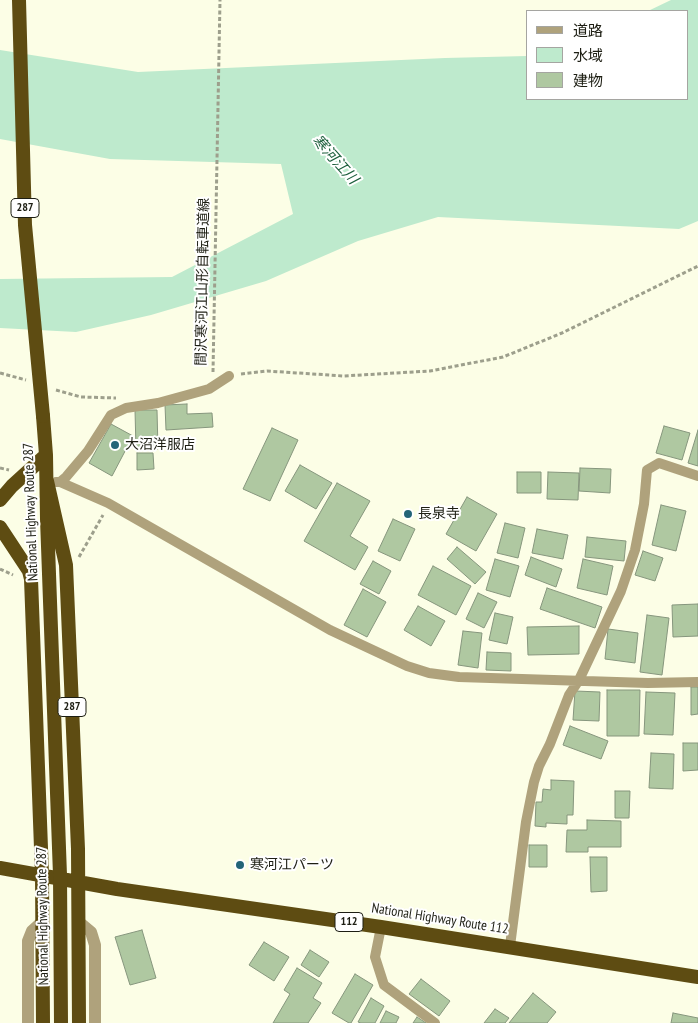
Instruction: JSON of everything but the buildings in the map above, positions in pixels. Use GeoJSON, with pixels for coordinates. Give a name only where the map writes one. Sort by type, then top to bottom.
{"type":"FeatureCollection","features":[{"type":"Feature","properties":{"kind":"highway","name":"National Highway Route 287"},"geometry":{"type":"LineString","coordinates":[[19,0],[25,224],[46,455],[54,482],[47,519],[60,875],[61,1023]]}},
{"type":"Feature","properties":{"kind":"highway"},"geometry":{"type":"LineString","coordinates":[[0,500],[12,486],[46,455]]}},
{"type":"Feature","properties":{"kind":"highway","name":"287"},"geometry":{"type":"LineString","coordinates":[[54,482],[66,565],[79,882],[79,1023]]}},
{"type":"Feature","properties":{"kind":"highway"},"geometry":{"type":"LineString","coordinates":[[0,527],[29,570],[31,578],[42,875],[43,1023]]}},
{"type":"Feature","properties":{"kind":"highway","name":"National Highway Route 112"},"geometry":{"type":"LineString","coordinates":[[0,868],[79,882],[381,926],[698,977]]}},
{"type":"Feature","properties":{"kind":"street"},"geometry":{"type":"LineString","coordinates":[[28,1023],[28,941],[32,931],[42,922]]}},
{"type":"Feature","properties":{"kind":"street"},"geometry":{"type":"LineString","coordinates":[[79,922],[91,932],[94,945],[95,1023]]}},
{"type":"Feature","properties":{"kind":"lane"},"geometry":{"type":"LineString","coordinates":[[54,482],[66,477],[88,451],[110,415],[126,408],[209,389],[229,376]]}},
{"type":"Feature","properties":{"kind":"lane"},"geometry":{"type":"LineString","coordinates":[[510,946],[526,822],[534,782],[570,694],[579,680],[621,591],[635,550],[644,504],[647,470],[659,463],[698,476]]}},
{"type":"Feature","properties":{"kind":"lane"},"geometry":{"type":"LineString","coordinates":[[54,482],[108,503],[330,630],[407,666],[429,673],[459,677],[648,683],[698,682]]}},
{"type":"Feature","properties":{"kind":"lane"},"geometry":{"type":"LineString","coordinates":[[381,926],[375,957],[384,985],[435,1023]]}},
{"type":"Feature","properties":{"kind":"path","name":"間沢寒河江山形自転車道線"},"geometry":{"type":"LineString","coordinates":[[208,378],[214,373],[220,0]]}},
{"type":"Feature","properties":{"kind":"path"},"geometry":{"type":"LineString","coordinates":[[229,376],[267,370],[344,376],[430,371],[503,357],[562,333],[698,266]]}},
{"type":"Feature","properties":{"kind":"path"},"geometry":{"type":"LineString","coordinates":[[0,373],[28,381]]}},
{"type":"Feature","properties":{"kind":"path"},"geometry":{"type":"LineString","coordinates":[[54,389],[81,397],[122,398]]}},
{"type":"Feature","properties":{"kind":"path"},"geometry":{"type":"LineString","coordinates":[[0,468],[13,471]]}},
{"type":"Feature","properties":{"kind":"path"},"geometry":{"type":"LineString","coordinates":[[66,565],[81,555],[108,503]]}},
{"type":"Feature","properties":{"kind":"water","name":"寒河江川"},"geometry":{"type":"Polygon","coordinates":[[[671,0],[698,0],[698,221],[679,229],[438,217],[358,241],[266,281],[151,315],[76,332],[0,328],[0,279],[172,277],[293,214],[281,164],[110,159],[0,139],[0,50],[138,72],[526,56],[526,100],[688,100],[688,10],[650,10],[671,0]]]}},
{"type":"Feature","properties":{"kind":"place","name":"大沼洋服店"},"geometry":{"type":"Point","coordinates":[115,445]}},
{"type":"Feature","properties":{"kind":"place","name":"長泉寺"},"geometry":{"type":"Point","coordinates":[408,514]}},
{"type":"Feature","properties":{"kind":"place","name":"寒河江パーツ"},"geometry":{"type":"Point","coordinates":[240,865]}}]}
